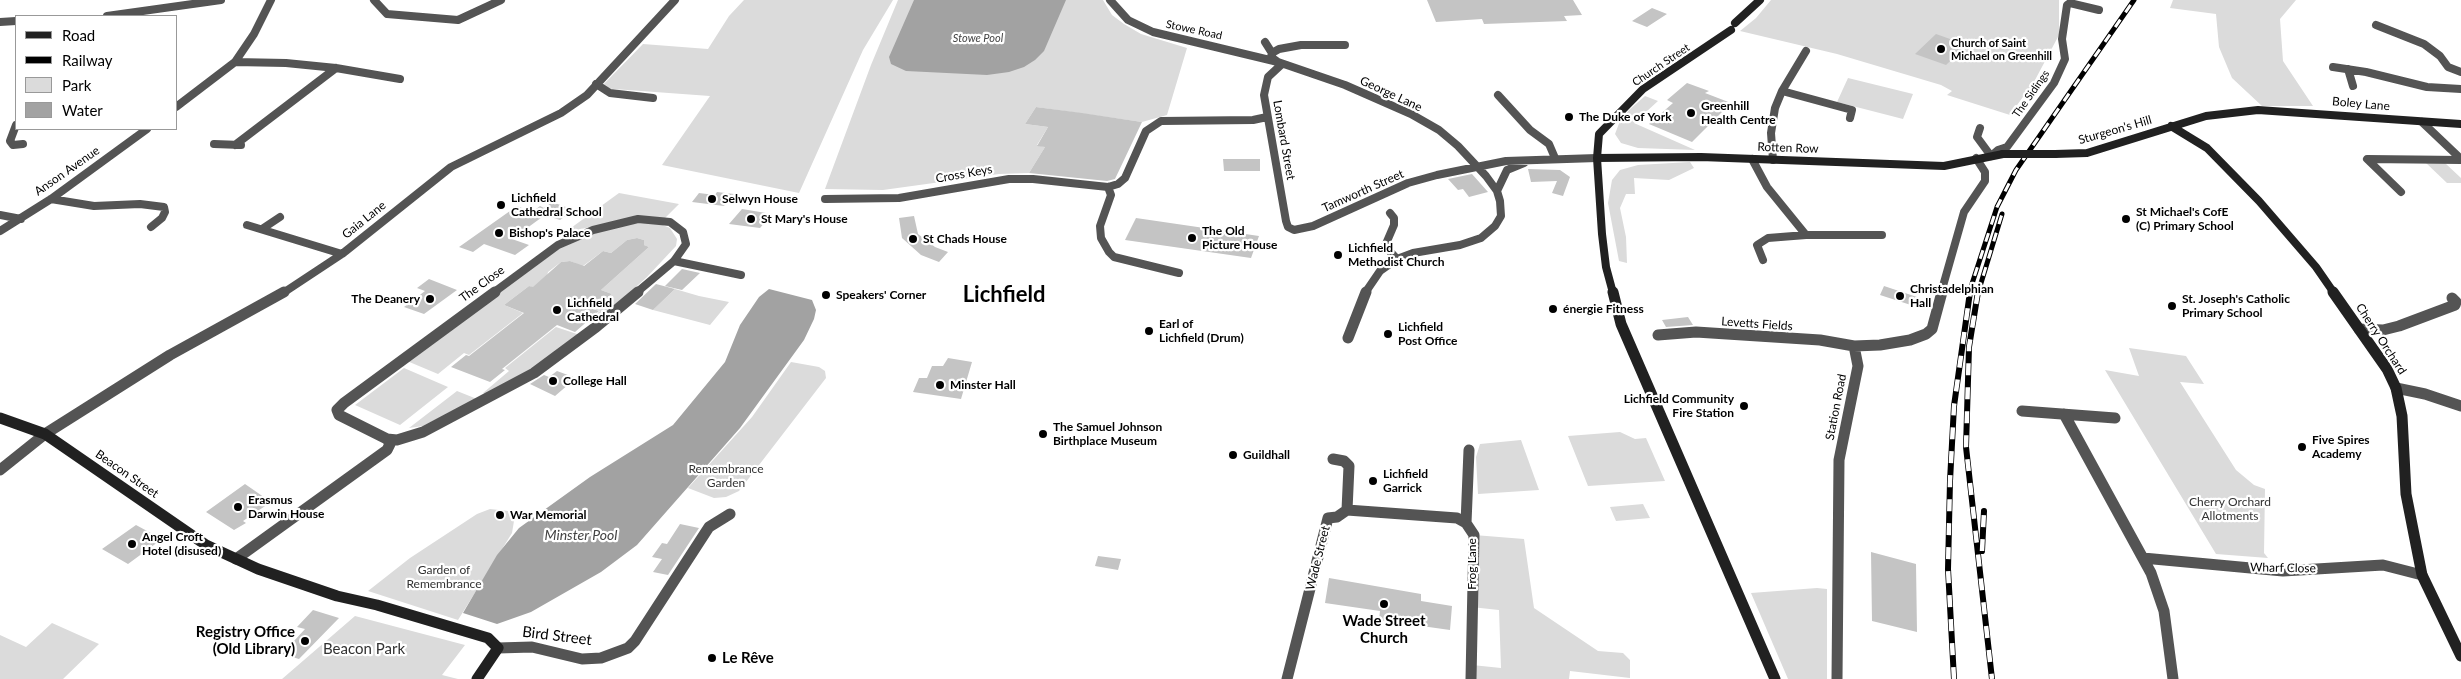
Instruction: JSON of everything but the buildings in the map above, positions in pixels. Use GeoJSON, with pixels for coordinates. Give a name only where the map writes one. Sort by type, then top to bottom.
{"type":"FeatureCollection","features":[{"type":"Feature","properties":{"kind":"street"},"geometry":{"type":"LineString","coordinates":[[126,15],[221,0]]}},
{"type":"Feature","properties":{"kind":"street"},"geometry":{"type":"LineString","coordinates":[[178,105],[235,62],[254,34],[271,0]]}},
{"type":"Feature","properties":{"kind":"street"},"geometry":{"type":"LineString","coordinates":[[374,0],[382,11],[399,16],[458,20],[501,0]]}},
{"type":"Feature","properties":{"kind":"street","name":"Gaia Lane"},"geometry":{"type":"LineString","coordinates":[[0,470],[45,434],[170,355],[268,302],[342,254],[451,167],[561,114],[587,95],[675,0]]}},
{"type":"Feature","properties":{"kind":"street","name":"Stowe Road"},"geometry":{"type":"LineString","coordinates":[[1110,0],[1128,20],[1153,32],[1280,63]]}},
{"type":"Feature","properties":{"kind":"street","name":"Church Street"},"geometry":{"type":"LineString","coordinates":[[1760,0],[1733,27],[1707,48],[1643,89],[1624,106],[1600,134],[1597,158],[1606,267],[1621,324],[1774,679]]}},
{"type":"Feature","properties":{"kind":"street","name":"The Sidings"},"geometry":{"type":"LineString","coordinates":[[1991,156],[1998,150],[2007,147],[2054,83],[2065,59],[2062,39],[2066,2],[2099,10]]}},
{"type":"Feature","properties":{"kind":"street"},"geometry":{"type":"LineString","coordinates":[[0,22],[15,21]]}},
{"type":"Feature","properties":{"kind":"street"},"geometry":{"type":"LineString","coordinates":[[2376,25],[2424,44],[2440,56],[2448,67],[2461,72]]}},
{"type":"Feature","properties":{"kind":"street"},"geometry":{"type":"LineString","coordinates":[[1265,42],[1272,53],[1271,57],[1280,63]]}},
{"type":"Feature","properties":{"kind":"street"},"geometry":{"type":"LineString","coordinates":[[1272,53],[1279,49],[1301,45],[1345,45]]}},
{"type":"Feature","properties":{"kind":"street"},"geometry":{"type":"LineString","coordinates":[[1773,160],[1771,133],[1775,108],[1782,91],[1806,51]]}},
{"type":"Feature","properties":{"kind":"street"},"geometry":{"type":"LineString","coordinates":[[235,62],[286,63],[336,68],[400,79]]}},
{"type":"Feature","properties":{"kind":"street","name":"Lombard Street"},"geometry":{"type":"LineString","coordinates":[[1280,63],[1268,77],[1265,86],[1267,117],[1288,227]]}},
{"type":"Feature","properties":{"kind":"street","name":"George Lane"},"geometry":{"type":"LineString","coordinates":[[1280,63],[1345,84],[1411,114],[1439,130],[1478,166],[1497,191]]}},
{"type":"Feature","properties":{"kind":"street"},"geometry":{"type":"LineString","coordinates":[[2333,67],[2427,87],[2461,90]]}},
{"type":"Feature","properties":{"kind":"street"},"geometry":{"type":"LineString","coordinates":[[235,145],[336,68]]}},
{"type":"Feature","properties":{"kind":"street"},"geometry":{"type":"LineString","coordinates":[[2348,70],[2353,86]]}},
{"type":"Feature","properties":{"kind":"street"},"geometry":{"type":"LineString","coordinates":[[596,84],[610,93],[653,98]]}},
{"type":"Feature","properties":{"kind":"street"},"geometry":{"type":"LineString","coordinates":[[1782,91],[1852,110],[1850,118]]}},
{"type":"Feature","properties":{"kind":"street"},"geometry":{"type":"LineString","coordinates":[[1498,95],[1530,130],[1548,144],[1555,158]]}},
{"type":"Feature","properties":{"kind":"street","name":"Sturgeon's Hill"},"geometry":{"type":"LineString","coordinates":[[1976,158],[2003,154],[2087,152],[2206,116],[2258,110]]}},
{"type":"Feature","properties":{"kind":"street","name":"Boley Lane"},"geometry":{"type":"LineString","coordinates":[[2258,110],[2461,124]]}},
{"type":"Feature","properties":{"kind":"street"},"geometry":{"type":"LineString","coordinates":[[1179,273],[1114,257],[1109,252],[1100,236],[1100,226],[1111,195],[1108,187],[1118,184],[1125,178],[1146,132],[1150,126],[1161,120],[1253,120],[1267,117]]}},
{"type":"Feature","properties":{"kind":"street"},"geometry":{"type":"LineString","coordinates":[[2422,122],[2461,160]]}},
{"type":"Feature","properties":{"kind":"street","name":"Cherry Orchard"},"geometry":{"type":"LineString","coordinates":[[2172,126],[2207,148],[2259,201],[2316,267],[2387,369],[2396,388],[2402,416],[2406,494],[2422,575],[2461,656]]}},
{"type":"Feature","properties":{"kind":"street"},"geometry":{"type":"LineString","coordinates":[[15,128],[10,141],[13,145],[23,144]]}},
{"type":"Feature","properties":{"kind":"street"},"geometry":{"type":"LineString","coordinates":[[1980,128],[1977,136],[1991,156]]}},
{"type":"Feature","properties":{"kind":"street","name":"Anson Avenue"},"geometry":{"type":"LineString","coordinates":[[0,231],[21,219],[146,130]]}},
{"type":"Feature","properties":{"kind":"street"},"geometry":{"type":"LineString","coordinates":[[214,144],[244,146]]}},
{"type":"Feature","properties":{"kind":"street","name":"Rotten Row"},"geometry":{"type":"LineString","coordinates":[[1597,158],[1701,157],[1944,166],[1976,158]]}},
{"type":"Feature","properties":{"kind":"street","name":"Tamworth Street"},"geometry":{"type":"LineString","coordinates":[[1288,227],[1294,230],[1313,226],[1408,183],[1478,166],[1506,161],[1597,158]]}},
{"type":"Feature","properties":{"kind":"street"},"geometry":{"type":"LineString","coordinates":[[1854,346],[1880,345],[1910,340],[1926,334],[1932,329],[1964,212],[1985,181],[1985,172],[1976,158]]}},
{"type":"Feature","properties":{"kind":"street"},"geometry":{"type":"LineString","coordinates":[[1348,338],[1367,289],[1374,278],[1398,259],[1422,251],[1473,242],[1494,226],[1502,212],[1497,191],[1507,170],[1537,159]]}},
{"type":"Feature","properties":{"kind":"street"},"geometry":{"type":"LineString","coordinates":[[1752,159],[1767,187],[1806,235]]}},
{"type":"Feature","properties":{"kind":"street"},"geometry":{"type":"LineString","coordinates":[[2401,192],[2367,159],[2461,160]]}},
{"type":"Feature","properties":{"kind":"street","name":"Cross Keys"},"geometry":{"type":"LineString","coordinates":[[825,199],[899,198],[1009,179],[1034,179],[1108,187]]}},
{"type":"Feature","properties":{"kind":"street"},"geometry":{"type":"LineString","coordinates":[[50,198],[94,206],[140,204],[164,207],[166,212],[151,227]]}},
{"type":"Feature","properties":{"kind":"street"},"geometry":{"type":"LineString","coordinates":[[1390,213],[1394,218],[1394,224],[1384,242],[1385,246],[1398,259]]}},
{"type":"Feature","properties":{"kind":"street"},"geometry":{"type":"LineString","coordinates":[[0,215],[21,219]]}},
{"type":"Feature","properties":{"kind":"street"},"geometry":{"type":"LineString","coordinates":[[262,230],[280,217]]}},
{"type":"Feature","properties":{"kind":"street","name":"The Close"},"geometry":{"type":"LineString","coordinates":[[638,219],[670,222],[683,232],[686,244],[674,261],[596,327],[534,373],[423,432],[397,440],[387,440],[339,415],[337,410],[558,245],[593,230],[638,219]]}},
{"type":"Feature","properties":{"kind":"street"},"geometry":{"type":"LineString","coordinates":[[247,225],[342,254]]}},
{"type":"Feature","properties":{"kind":"street"},"geometry":{"type":"LineString","coordinates":[[1763,260],[1757,244],[1768,238],[1806,235],[1882,235]]}},
{"type":"Feature","properties":{"kind":"street"},"geometry":{"type":"LineString","coordinates":[[674,261],[740,275]]}},
{"type":"Feature","properties":{"kind":"street"},"geometry":{"type":"LineString","coordinates":[[2359,329],[2383,330],[2399,326],[2455,305],[2456,302],[2452,298]]}},
{"type":"Feature","properties":{"kind":"street","name":"Levetts Fields"},"geometry":{"type":"LineString","coordinates":[[1658,335],[1715,334],[1820,340],[1854,346]]}},
{"type":"Feature","properties":{"kind":"street","name":"Station Road"},"geometry":{"type":"LineString","coordinates":[[1837,679],[1839,460],[1858,366],[1854,346]]}},
{"type":"Feature","properties":{"kind":"street"},"geometry":{"type":"LineString","coordinates":[[2396,388],[2461,406]]}},
{"type":"Feature","properties":{"kind":"street"},"geometry":{"type":"LineString","coordinates":[[2022,412],[2115,418]]}},
{"type":"Feature","properties":{"kind":"street"},"geometry":{"type":"LineString","coordinates":[[2064,414],[2143,558],[2164,611],[2173,679]]}},
{"type":"Feature","properties":{"kind":"street","name":"Beacon Street"},"geometry":{"type":"LineString","coordinates":[[0,418],[45,434],[206,545],[236,559]]}},
{"type":"Feature","properties":{"kind":"street"},"geometry":{"type":"LineString","coordinates":[[387,440],[390,444],[387,450],[236,559],[258,569],[337,596],[377,605],[488,638],[498,648],[477,679]]}},
{"type":"Feature","properties":{"kind":"street","name":"Frog Lane"},"geometry":{"type":"LineString","coordinates":[[1469,450],[1466,523],[1474,535],[1470,679]]}},
{"type":"Feature","properties":{"kind":"street"},"geometry":{"type":"LineString","coordinates":[[1333,459],[1344,461],[1349,466],[1346,510],[1457,518],[1466,523]]}},
{"type":"Feature","properties":{"kind":"street","name":"Wade Street"},"geometry":{"type":"LineString","coordinates":[[1287,679],[1328,518],[1337,517],[1346,510]]}},
{"type":"Feature","properties":{"kind":"street","name":"Bird Street"},"geometry":{"type":"LineString","coordinates":[[498,648],[532,647],[582,659],[600,658],[628,648],[635,641],[709,527],[730,514]]}},
{"type":"Feature","properties":{"kind":"street","name":"Wharf Close"},"geometry":{"type":"LineString","coordinates":[[2143,558],[2283,571],[2383,566],[2422,575]]}},
{"type":"Feature","properties":{"kind":"green space"},"geometry":{"type":"Polygon","coordinates":[[[744,0],[893,0],[863,50],[799,193],[662,165],[710,96],[600,88],[643,44],[708,49],[729,16],[744,0]]]}},
{"type":"Feature","properties":{"kind":"green space"},"geometry":{"type":"Polygon","coordinates":[[[898,0],[1103,0],[1112,15],[1141,34],[1187,48],[1167,115],[1142,122],[1036,107],[1025,124],[1048,127],[1037,145],[1045,147],[1029,173],[999,174],[883,190],[825,189],[871,65],[898,0]]]}},
{"type":"Feature","properties":{"kind":"green space"},"geometry":{"type":"Polygon","coordinates":[[[1771,0],[2059,0],[2059,35],[2035,80],[2010,115],[1947,95],[1952,91],[1941,85],[1837,54],[1740,31],[1756,18],[1771,0]]]}},
{"type":"Feature","properties":{"kind":"green space"},"geometry":{"type":"Polygon","coordinates":[[[2173,0],[2296,0],[2280,19],[2283,61],[2313,106],[2262,106],[2232,78],[2219,47],[2216,14],[2170,8],[2173,0]]]}},
{"type":"Feature","properties":{"kind":"green space"},"geometry":{"type":"Polygon","coordinates":[[[1848,78],[1913,94],[1903,119],[1837,102],[1848,78]]]}},
{"type":"Feature","properties":{"kind":"green space"},"geometry":{"type":"Polygon","coordinates":[[[1645,96],[1658,101],[1634,123],[1695,150],[1638,148],[1621,143],[1615,134],[1620,121],[1645,96]]]}},
{"type":"Feature","properties":{"kind":"green space"},"geometry":{"type":"Polygon","coordinates":[[[1690,162],[1694,168],[1669,180],[1634,178],[1635,194],[1626,194],[1620,208],[1626,237],[1627,263],[1619,261],[1608,203],[1612,180],[1620,170],[1638,165],[1690,162]]]}},
{"type":"Feature","properties":{"kind":"green space"},"geometry":{"type":"Polygon","coordinates":[[[2426,163],[2445,163],[2461,178],[2461,183],[2447,183],[2426,163]]]}},
{"type":"Feature","properties":{"kind":"green space"},"geometry":{"type":"Polygon","coordinates":[[[619,193],[679,204],[665,218],[629,218],[564,233],[619,193]]]}},
{"type":"Feature","properties":{"kind":"green space"},"geometry":{"type":"Polygon","coordinates":[[[655,222],[670,228],[677,239],[676,246],[647,277],[599,320],[593,317],[600,311],[593,309],[612,294],[601,290],[649,247],[644,245],[644,240],[637,238],[627,240],[611,253],[603,251],[579,269],[575,268],[575,263],[570,261],[561,262],[548,272],[547,276],[534,288],[529,286],[504,305],[523,313],[469,355],[464,353],[438,374],[407,361],[562,246],[595,231],[624,224],[655,222]]]}},
{"type":"Feature","properties":{"kind":"green space"},"geometry":{"type":"Polygon","coordinates":[[[675,289],[729,302],[710,325],[653,310],[675,289]]]}},
{"type":"Feature","properties":{"kind":"green space"},"geometry":{"type":"Polygon","coordinates":[[[556,327],[580,335],[535,368],[486,394],[483,393],[509,371],[505,368],[556,327]]]}},
{"type":"Feature","properties":{"kind":"green space","name":"Cherry Orchard Allotments"},"geometry":{"type":"Polygon","coordinates":[[[2129,348],[2186,356],[2204,384],[2180,382],[2236,470],[2254,485],[2265,489],[2264,553],[2268,558],[2216,554],[2105,370],[2139,376],[2129,348]]]}},
{"type":"Feature","properties":{"kind":"green space","name":"Remembrance Garden"},"geometry":{"type":"Polygon","coordinates":[[[791,362],[819,367],[825,371],[826,378],[739,491],[726,497],[714,498],[688,488],[752,417],[791,362]]]}},
{"type":"Feature","properties":{"kind":"green space"},"geometry":{"type":"Polygon","coordinates":[[[404,368],[448,387],[400,425],[355,405],[404,368]]]}},
{"type":"Feature","properties":{"kind":"green space"},"geometry":{"type":"Polygon","coordinates":[[[457,391],[477,399],[423,426],[409,428],[457,391]]]}},
{"type":"Feature","properties":{"kind":"green space"},"geometry":{"type":"Polygon","coordinates":[[[1620,432],[1635,439],[1646,438],[1665,481],[1588,486],[1568,436],[1620,432]]]}},
{"type":"Feature","properties":{"kind":"green space"},"geometry":{"type":"Polygon","coordinates":[[[1521,440],[1539,490],[1478,494],[1476,457],[1480,444],[1521,440]]]}},
{"type":"Feature","properties":{"kind":"green space"},"geometry":{"type":"Polygon","coordinates":[[[1643,504],[1650,518],[1616,521],[1610,507],[1643,504]]]}},
{"type":"Feature","properties":{"kind":"green space","name":"Garden of Remembrance"},"geometry":{"type":"Polygon","coordinates":[[[490,509],[508,511],[514,521],[512,533],[458,620],[368,591],[410,558],[477,514],[490,509]]]}},
{"type":"Feature","properties":{"kind":"green space"},"geometry":{"type":"Polygon","coordinates":[[[1474,535],[1524,539],[1534,608],[1598,651],[1623,653],[1630,660],[1630,678],[1570,671],[1569,679],[1471,679],[1472,665],[1501,668],[1499,610],[1471,607],[1474,535]]]}},
{"type":"Feature","properties":{"kind":"green space"},"geometry":{"type":"Polygon","coordinates":[[[1817,588],[1827,589],[1827,679],[1788,679],[1751,593],[1817,588]]]}},
{"type":"Feature","properties":{"kind":"green space","name":"Beacon Park"},"geometry":{"type":"Polygon","coordinates":[[[355,616],[465,645],[442,675],[458,679],[282,679],[355,616]]]}},
{"type":"Feature","properties":{"kind":"green space"},"geometry":{"type":"Polygon","coordinates":[[[52,623],[99,644],[63,679],[0,679],[0,635],[26,647],[52,623]]]}},
{"type":"Feature","properties":{"kind":"water","name":"Stowe Pool"},"geometry":{"type":"Polygon","coordinates":[[[914,0],[1066,0],[1044,51],[1035,60],[1024,67],[1009,72],[987,75],[906,71],[891,64],[889,57],[914,0]]]}},
{"type":"Feature","properties":{"kind":"water","name":"Minster Pool"},"geometry":{"type":"Polygon","coordinates":[[[769,289],[812,300],[816,310],[804,340],[740,428],[637,545],[601,572],[531,612],[497,624],[463,613],[497,555],[519,528],[590,477],[673,425],[725,362],[740,325],[759,297],[769,289]]]}},
{"type":"Feature","properties":{"kind":"railway"},"geometry":{"type":"LineString","coordinates":[[1969,293],[1997,207],[2016,170],[2134,0]]}},
{"type":"Feature","properties":{"kind":"railway"},"geometry":{"type":"LineString","coordinates":[[1978,293],[2002,214]]}},
{"type":"Feature","properties":{"kind":"railway"},"geometry":{"type":"LineString","coordinates":[[1954,679],[1948,569],[1950,481],[1954,406],[1970,292]]}},
{"type":"Feature","properties":{"kind":"railway"},"geometry":{"type":"LineString","coordinates":[[1978,292],[1969,347],[1966,447],[1992,679]]}},
{"type":"Feature","properties":{"kind":"railway"},"geometry":{"type":"LineString","coordinates":[[1982,551],[1984,511]]}},
{"type":"Feature","properties":{"kind":"place","name":"Church of Saint Michael on Greenhill"},"geometry":{"type":"Point","coordinates":[1941,49]}},
{"type":"Feature","properties":{"kind":"place","name":"Greenhill Health Centre"},"geometry":{"type":"Point","coordinates":[1691,113]}},
{"type":"Feature","properties":{"kind":"place","name":"The Duke of York"},"geometry":{"type":"Point","coordinates":[1569,117]}},
{"type":"Feature","properties":{"kind":"place","name":"Selwyn House"},"geometry":{"type":"Point","coordinates":[712,199]}},
{"type":"Feature","properties":{"kind":"place","name":"Lichfield Cathedral School"},"geometry":{"type":"Point","coordinates":[501,205]}},
{"type":"Feature","properties":{"kind":"place","name":"St Mary's House"},"geometry":{"type":"Point","coordinates":[751,219]}},
{"type":"Feature","properties":{"kind":"place","name":"St Michael's CofE (C) Primary School"},"geometry":{"type":"Point","coordinates":[2126,219]}},
{"type":"Feature","properties":{"kind":"place","name":"Bishop's Palace"},"geometry":{"type":"Point","coordinates":[499,233]}},
{"type":"Feature","properties":{"kind":"place","name":"The Old Picture House"},"geometry":{"type":"Point","coordinates":[1192,238]}},
{"type":"Feature","properties":{"kind":"place","name":"St Chads House"},"geometry":{"type":"Point","coordinates":[913,239]}},
{"type":"Feature","properties":{"kind":"place","name":"Lichfield Methodist Church"},"geometry":{"type":"Point","coordinates":[1338,255]}},
{"type":"Feature","properties":{"kind":"place","name":"Speakers' Corner"},"geometry":{"type":"Point","coordinates":[826,295]}},
{"type":"Feature","properties":{"kind":"place","name":"Christadelphian Hall"},"geometry":{"type":"Point","coordinates":[1900,296]}},
{"type":"Feature","properties":{"kind":"place","name":"The Deanery"},"geometry":{"type":"Point","coordinates":[430,299]}},
{"type":"Feature","properties":{"kind":"place","name":"St. Joseph's Catholic Primary School"},"geometry":{"type":"Point","coordinates":[2172,306]}},
{"type":"Feature","properties":{"kind":"place","name":"énergie Fitness"},"geometry":{"type":"Point","coordinates":[1553,309]}},
{"type":"Feature","properties":{"kind":"place","name":"Lichfield Cathedral"},"geometry":{"type":"Point","coordinates":[557,310]}},
{"type":"Feature","properties":{"kind":"place","name":"Earl of Lichfield (Drum)"},"geometry":{"type":"Point","coordinates":[1149,331]}},
{"type":"Feature","properties":{"kind":"place","name":"Lichfield Post Office"},"geometry":{"type":"Point","coordinates":[1388,334]}},
{"type":"Feature","properties":{"kind":"place","name":"College Hall"},"geometry":{"type":"Point","coordinates":[553,381]}},
{"type":"Feature","properties":{"kind":"place","name":"Minster Hall"},"geometry":{"type":"Point","coordinates":[940,385]}},
{"type":"Feature","properties":{"kind":"place","name":"Lichfield Community Fire Station"},"geometry":{"type":"Point","coordinates":[1744,406]}},
{"type":"Feature","properties":{"kind":"place","name":"The Samuel Johnson Birthplace Museum"},"geometry":{"type":"Point","coordinates":[1043,434]}},
{"type":"Feature","properties":{"kind":"place","name":"Five Spires Academy"},"geometry":{"type":"Point","coordinates":[2302,447]}},
{"type":"Feature","properties":{"kind":"place","name":"Guildhall"},"geometry":{"type":"Point","coordinates":[1233,455]}},
{"type":"Feature","properties":{"kind":"place","name":"Lichfield Garrick"},"geometry":{"type":"Point","coordinates":[1373,481]}},
{"type":"Feature","properties":{"kind":"place","name":"Erasmus Darwin House"},"geometry":{"type":"Point","coordinates":[238,507]}},
{"type":"Feature","properties":{"kind":"place","name":"War Memorial"},"geometry":{"type":"Point","coordinates":[500,515]}},
{"type":"Feature","properties":{"kind":"place","name":"Angel Croft Hotel (disused)"},"geometry":{"type":"Point","coordinates":[132,544]}},
{"type":"Feature","properties":{"kind":"place","name":"Wade Street Church"},"geometry":{"type":"Point","coordinates":[1384,604]}},
{"type":"Feature","properties":{"kind":"place","name":"Registry Office (Old Library)"},"geometry":{"type":"Point","coordinates":[305,641]}},
{"type":"Feature","properties":{"kind":"place","name":"Le Rêve"},"geometry":{"type":"Point","coordinates":[712,658]}},
{"type":"Feature","properties":{"kind":"district","name":"Lichfield"},"geometry":{"type":"Point","coordinates":[1004,295]}}]}
